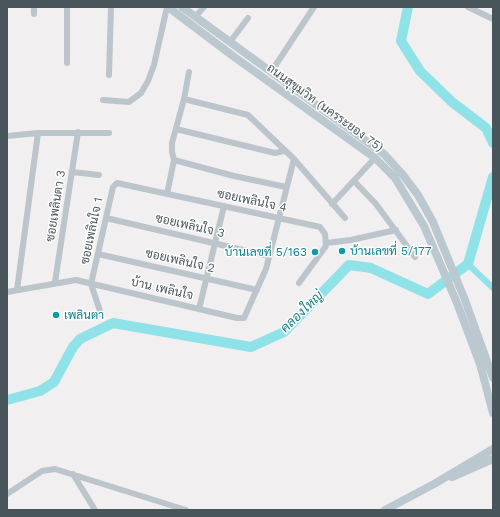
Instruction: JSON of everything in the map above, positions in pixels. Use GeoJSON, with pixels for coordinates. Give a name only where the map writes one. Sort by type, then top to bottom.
{"type":"FeatureCollection","features":[{"type":"Feature","properties":{"kind":"street"},"geometry":{"type":"LineString","coordinates":[[34,7],[34,14]]}},
{"type":"Feature","properties":{"kind":"street"},"geometry":{"type":"LineString","coordinates":[[67,7],[67,63]]}},
{"type":"Feature","properties":{"kind":"street"},"geometry":{"type":"LineString","coordinates":[[109,75],[111,7]]}},
{"type":"Feature","properties":{"kind":"street"},"geometry":{"type":"LineString","coordinates":[[103,100],[129,102],[141,93],[154,65],[167,7]]}},
{"type":"Feature","properties":{"kind":"street","name":"ถนนสุขุมวิท (นครระยอง 75)"},"geometry":{"type":"LineString","coordinates":[[167,7],[376,158],[394,178],[424,226],[461,301],[493,378]]}},
{"type":"Feature","properties":{"kind":"street","name":"ถนนสุขุมวิท (นครระยอง 75)"},"geometry":{"type":"LineString","coordinates":[[182,7],[384,154],[418,195],[433,222],[461,301],[493,413]]}},
{"type":"Feature","properties":{"kind":"street"},"geometry":{"type":"LineString","coordinates":[[195,17],[204,7]]}},
{"type":"Feature","properties":{"kind":"street"},"geometry":{"type":"LineString","coordinates":[[271,72],[314,7]]}},
{"type":"Feature","properties":{"kind":"street"},"geometry":{"type":"LineString","coordinates":[[468,7],[493,19]]}},
{"type":"Feature","properties":{"kind":"street"},"geometry":{"type":"LineString","coordinates":[[230,42],[248,18]]}},
{"type":"Feature","properties":{"kind":"street"},"geometry":{"type":"LineString","coordinates":[[167,194],[174,160],[171,148],[184,99],[189,72]]}},
{"type":"Feature","properties":{"kind":"street"},"geometry":{"type":"LineString","coordinates":[[294,100],[299,92]]}},
{"type":"Feature","properties":{"kind":"street"},"geometry":{"type":"LineString","coordinates":[[184,99],[248,115],[294,160],[345,218]]}},
{"type":"Feature","properties":{"kind":"street"},"geometry":{"type":"LineString","coordinates":[[176,129],[276,153],[284,151]]}},
{"type":"Feature","properties":{"kind":"street"},"geometry":{"type":"LineString","coordinates":[[7,136],[38,133],[78,132],[109,134]]}},
{"type":"Feature","properties":{"kind":"street","name":"ซอยเพลินตา 3"},"geometry":{"type":"LineString","coordinates":[[56,282],[78,132]]}},
{"type":"Feature","properties":{"kind":"street"},"geometry":{"type":"LineString","coordinates":[[17,290],[38,133]]}},
{"type":"Feature","properties":{"kind":"street"},"geometry":{"type":"LineString","coordinates":[[332,204],[376,158]]}},
{"type":"Feature","properties":{"kind":"street"},"geometry":{"type":"LineString","coordinates":[[174,160],[234,176],[286,187]]}},
{"type":"Feature","properties":{"kind":"street"},"geometry":{"type":"LineString","coordinates":[[257,290],[269,256],[294,160]]}},
{"type":"Feature","properties":{"kind":"street"},"geometry":{"type":"LineString","coordinates":[[72,172],[99,175]]}},
{"type":"Feature","properties":{"kind":"street"},"geometry":{"type":"LineString","coordinates":[[354,181],[376,204],[415,257]]}},
{"type":"Feature","properties":{"kind":"street","name":"ซอยเพลินใจ 4"},"geometry":{"type":"LineString","coordinates":[[115,184],[224,206],[320,228],[324,231],[326,243]]}},
{"type":"Feature","properties":{"kind":"street","name":"ซอยเพลินใจ 1"},"geometry":{"type":"LineString","coordinates":[[91,284],[115,184]]}},
{"type":"Feature","properties":{"kind":"street"},"geometry":{"type":"LineString","coordinates":[[199,309],[224,206]]}},
{"type":"Feature","properties":{"kind":"street","name":"ซอยเพลินใจ 3"},"geometry":{"type":"LineString","coordinates":[[106,218],[269,256]]}},
{"type":"Feature","properties":{"kind":"street"},"geometry":{"type":"LineString","coordinates":[[299,283],[324,249],[326,243],[351,240],[396,230]]}},
{"type":"Feature","properties":{"kind":"street","name":"ซอยเพลินใจ 2"},"geometry":{"type":"LineString","coordinates":[[98,254],[257,290]]}},
{"type":"Feature","properties":{"kind":"street","name":"บ้าน เพลินใจ"},"geometry":{"type":"LineString","coordinates":[[56,282],[76,280],[244,318],[257,290]]}},
{"type":"Feature","properties":{"kind":"street"},"geometry":{"type":"LineString","coordinates":[[7,292],[56,282]]}},
{"type":"Feature","properties":{"kind":"street"},"geometry":{"type":"LineString","coordinates":[[91,284],[101,314]]}},
{"type":"Feature","properties":{"kind":"street"},"geometry":{"type":"LineString","coordinates":[[385,510],[434,484],[493,449]]}},
{"type":"Feature","properties":{"kind":"street"},"geometry":{"type":"LineString","coordinates":[[434,484],[493,459]]}},
{"type":"Feature","properties":{"kind":"street"},"geometry":{"type":"LineString","coordinates":[[484,463],[493,463]]}},
{"type":"Feature","properties":{"kind":"street"},"geometry":{"type":"LineString","coordinates":[[7,494],[42,471],[55,469],[186,510]]}},
{"type":"Feature","properties":{"kind":"street"},"geometry":{"type":"LineString","coordinates":[[73,474],[95,510]]}},
{"type":"Feature","properties":{"kind":"waterway","name":"คลองใหญ่"},"geometry":{"type":"LineString","coordinates":[[408,7],[401,41],[420,71],[452,102],[486,128],[493,143]]}},
{"type":"Feature","properties":{"kind":"waterway","name":"คลองใหญ่"},"geometry":{"type":"LineString","coordinates":[[7,400],[40,391],[54,382],[73,347],[80,339],[113,323],[251,347],[284,332],[349,265],[371,268],[428,294],[468,264],[493,177]]}},
{"type":"Feature","properties":{"kind":"waterway"},"geometry":{"type":"LineString","coordinates":[[468,264],[493,288]]}},
{"type":"Feature","properties":{"kind":"place","name":"บ้านเลขที่ 5/177"},"geometry":{"type":"Point","coordinates":[342,251]}},
{"type":"Feature","properties":{"kind":"place","name":"บ้านเลขที่ 5/163"},"geometry":{"type":"Point","coordinates":[315,252]}},
{"type":"Feature","properties":{"kind":"place","name":"เพลินตา"},"geometry":{"type":"Point","coordinates":[56,315]}}]}
